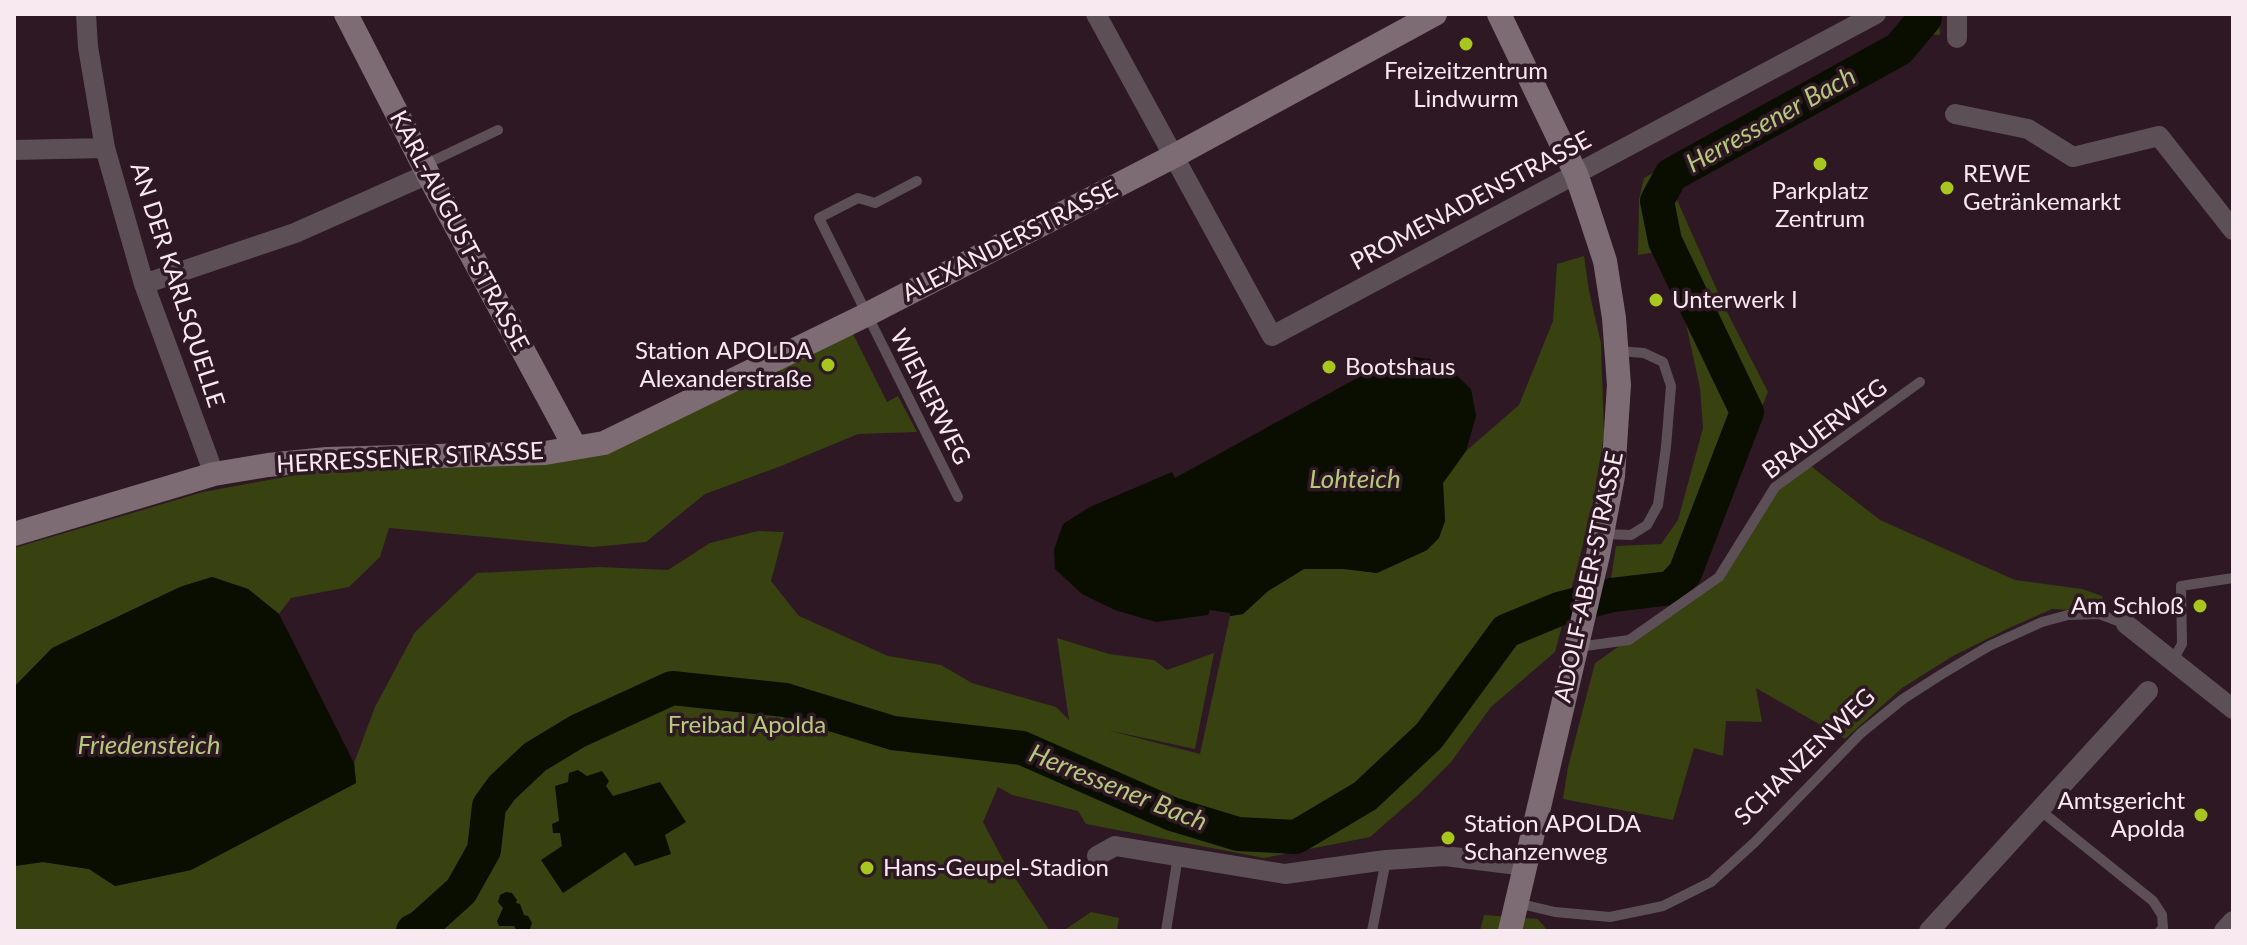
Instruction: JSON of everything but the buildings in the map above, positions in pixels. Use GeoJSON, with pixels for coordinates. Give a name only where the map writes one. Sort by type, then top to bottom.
{"type":"FeatureCollection","features":[{"type":"Feature","properties":{"kind":"street","name":"AN DER KARLSQUELLE"},"geometry":{"type":"LineString","coordinates":[[86,14],[88,47],[105,148],[144,284],[214,474]]}},
{"type":"Feature","properties":{"kind":"street","name":"KARL-AUGUST-STRASSE"},"geometry":{"type":"LineString","coordinates":[[346,14],[575,447]]}},
{"type":"Feature","properties":{"kind":"street"},"geometry":{"type":"LineString","coordinates":[[1096,14],[1174,156]]}},
{"type":"Feature","properties":{"kind":"street","name":"ALEXANDERSTRASSE"},"geometry":{"type":"LineString","coordinates":[[575,447],[604,443],[866,315],[1174,156],[1435,14]]}},
{"type":"Feature","properties":{"kind":"street","name":"ADOLF-ABER-STRASSE"},"geometry":{"type":"LineString","coordinates":[[1499,14],[1576,174],[1605,261],[1618,351],[1613,476],[1592,581],[1510,931]]}},
{"type":"Feature","properties":{"kind":"street","name":"PROMENADENSTRASSE"},"geometry":{"type":"LineString","coordinates":[[1174,156],[1272,336],[1876,14]]}},
{"type":"Feature","properties":{"kind":"street"},"geometry":{"type":"LineString","coordinates":[[1957,14],[1957,38]]}},
{"type":"Feature","properties":{"kind":"street"},"geometry":{"type":"LineString","coordinates":[[1955,114],[2028,129],[2073,157],[2159,136],[2233,230]]}},
{"type":"Feature","properties":{"kind":"street"},"geometry":{"type":"LineString","coordinates":[[14,150],[105,148]]}},
{"type":"Feature","properties":{"kind":"street"},"geometry":{"type":"LineString","coordinates":[[144,284],[295,233],[426,170]]}},
{"type":"Feature","properties":{"kind":"street","name":"HERRESSENER STRASSE"},"geometry":{"type":"LineString","coordinates":[[14,534],[214,474],[327,459],[545,453],[575,447]]}},
{"type":"Feature","properties":{"kind":"street"},"geometry":{"type":"LineString","coordinates":[[2126,624],[2233,709]]}},
{"type":"Feature","properties":{"kind":"street"},"geometry":{"type":"LineString","coordinates":[[1929,931],[2148,691]]}},
{"type":"Feature","properties":{"kind":"street"},"geometry":{"type":"LineString","coordinates":[[1097,856],[1115,846],[1285,874],[1386,860],[1456,856],[1526,866]]}},
{"type":"Feature","properties":{"kind":"street"},"geometry":{"type":"LineString","coordinates":[[2224,931],[2233,921]]}},
{"type":"Feature","properties":{"kind":"lane"},"geometry":{"type":"LineString","coordinates":[[426,170],[498,130]]}},
{"type":"Feature","properties":{"kind":"lane","name":"WIENERWEG"},"geometry":{"type":"LineString","coordinates":[[917,181],[875,203],[858,198],[819,218],[958,497]]}},
{"type":"Feature","properties":{"kind":"lane"},"geometry":{"type":"LineString","coordinates":[[1602,534],[1631,535],[1647,525],[1658,505],[1666,447],[1671,386],[1663,362],[1644,353],[1618,351]]}},
{"type":"Feature","properties":{"kind":"lane","name":"BRAUERWEG"},"geometry":{"type":"LineString","coordinates":[[1576,648],[1629,640],[1719,577],[1775,487],[1920,382]]}},
{"type":"Feature","properties":{"kind":"lane"},"geometry":{"type":"LineString","coordinates":[[2173,660],[2182,644],[2181,586],[2233,578]]}},
{"type":"Feature","properties":{"kind":"lane","name":"SCHANZENWEG"},"geometry":{"type":"LineString","coordinates":[[1517,903],[1555,912],[1610,917],[1663,906],[1711,882],[1755,842],[1861,733],[1903,699],[1942,674],[1989,646],[2055,618],[2099,614],[2126,624]]}},
{"type":"Feature","properties":{"kind":"lane"},"geometry":{"type":"LineString","coordinates":[[2041,811],[2153,901],[2162,915],[2163,928],[2160,931]]}},
{"type":"Feature","properties":{"kind":"lane"},"geometry":{"type":"LineString","coordinates":[[1166,931],[1178,856]]}},
{"type":"Feature","properties":{"kind":"lane"},"geometry":{"type":"LineString","coordinates":[[1372,931],[1386,860]]}},
{"type":"Feature","properties":{"kind":"green space"},"geometry":{"type":"Polygon","coordinates":[[[1921,14],[1922,18],[1897,48],[1666,175],[1725,308],[1768,392],[1693,579],[1668,596],[1606,612],[1616,546],[1661,544],[1678,520],[1703,428],[1700,388],[1683,310],[1657,252],[1638,255],[1639,199],[1644,178],[1899,32],[1921,14]]]}},
{"type":"Feature","properties":{"kind":"green space"},"geometry":{"type":"Polygon","coordinates":[[[1925,14],[1939,14],[1940,35],[1929,34],[1904,49],[1927,18],[1925,14]]]}},
{"type":"Feature","properties":{"kind":"green space","name":"Freibad Apolda"},"geometry":{"type":"Polygon","coordinates":[[[1584,256],[1601,343],[1604,435],[1591,514],[1555,652],[1491,707],[1451,762],[1370,837],[1264,858],[1086,824],[1078,811],[1012,795],[998,787],[983,822],[1002,858],[1050,931],[14,931],[14,866],[43,862],[89,869],[115,886],[191,870],[356,783],[354,763],[375,707],[415,632],[477,573],[599,567],[668,570],[710,543],[758,531],[784,532],[771,581],[799,616],[888,656],[941,665],[972,683],[1056,707],[1069,720],[1057,638],[1109,654],[1154,660],[1167,670],[1214,653],[1195,749],[1107,730],[1200,754],[1230,616],[1243,614],[1268,591],[1304,569],[1377,573],[1427,550],[1445,521],[1443,483],[1466,451],[1519,405],[1553,321],[1557,264],[1584,256]]]}},
{"type":"Feature","properties":{"kind":"green space"},"geometry":{"type":"Polygon","coordinates":[[[852,332],[887,402],[898,396],[917,432],[858,434],[705,494],[646,542],[593,547],[389,528],[380,557],[349,587],[291,598],[279,614],[248,589],[212,577],[180,587],[53,648],[14,687],[14,548],[203,492],[345,466],[554,462],[852,332]]]}},
{"type":"Feature","properties":{"kind":"green space"},"geometry":{"type":"Polygon","coordinates":[[[1807,463],[1880,520],[2015,580],[2082,589],[2102,596],[2108,612],[2052,609],[2007,629],[1953,656],[1902,688],[1845,739],[1756,688],[1762,722],[1726,721],[1723,756],[1694,748],[1673,820],[1563,799],[1568,767],[1595,663],[1719,577],[1775,487],[1807,463]]]}},
{"type":"Feature","properties":{"kind":"green space","name":"Hans-Geupel-Stadion"},"geometry":{"type":"Polygon","coordinates":[[[1091,912],[1119,918],[1117,931],[1063,931],[1091,912]]]}},
{"type":"Feature","properties":{"kind":"green space"},"geometry":{"type":"Polygon","coordinates":[[[1484,915],[1538,919],[1548,931],[1480,931],[1484,915]]]}},
{"type":"Feature","properties":{"kind":"water","name":"Lohteich"},"geometry":{"type":"Polygon","coordinates":[[[1412,357],[1430,359],[1451,370],[1471,389],[1476,416],[1466,451],[1443,483],[1445,521],[1439,538],[1427,550],[1377,573],[1304,569],[1268,591],[1243,614],[1230,616],[1230,613],[1210,610],[1208,615],[1156,622],[1115,610],[1082,594],[1055,569],[1054,550],[1063,524],[1090,507],[1172,472],[1175,478],[1370,371],[1412,357]]]}},
{"type":"Feature","properties":{"kind":"water","name":"Friedensteich"},"geometry":{"type":"Polygon","coordinates":[[[212,577],[248,589],[279,614],[354,763],[356,783],[191,870],[115,886],[89,869],[43,862],[14,866],[14,687],[52,648],[180,587],[212,577]]]}},
{"type":"Feature","properties":{"kind":"water"},"geometry":{"type":"Polygon","coordinates":[[[578,770],[587,776],[602,771],[613,796],[660,782],[686,822],[665,835],[671,854],[635,866],[625,852],[563,893],[541,860],[562,846],[560,833],[553,833],[552,824],[559,821],[555,786],[568,782],[569,773],[578,770]]]}},
{"type":"Feature","properties":{"kind":"water"},"geometry":{"type":"Polygon","coordinates":[[[512,893],[524,915],[528,916],[532,923],[530,929],[517,931],[514,926],[499,926],[497,921],[503,908],[498,902],[500,895],[512,893]]]}},
{"type":"Feature","properties":{"kind":"waterway","name":"Herressener Bach"},"geometry":{"type":"LineString","coordinates":[[413,931],[461,891],[484,850],[489,806],[502,788],[535,757],[578,731],[672,688],[785,700],[893,733],[1022,748],[1172,814],[1238,834],[1296,837],[1365,796],[1429,736],[1506,631],[1559,609],[1612,595],[1671,588],[1685,573],[1747,412],[1665,241],[1657,201],[1671,175],[1899,49],[1925,18]]}},
{"type":"Feature","properties":{"kind":"place","name":"Freizeitzentrum Lindwurm"},"geometry":{"type":"Point","coordinates":[1466,44]}},
{"type":"Feature","properties":{"kind":"place","name":"Parkplatz Zentrum"},"geometry":{"type":"Point","coordinates":[1820,164]}},
{"type":"Feature","properties":{"kind":"place","name":"REWE Getränkemarkt"},"geometry":{"type":"Point","coordinates":[1947,188]}},
{"type":"Feature","properties":{"kind":"place","name":"Unterwerk I"},"geometry":{"type":"Point","coordinates":[1656,300]}},
{"type":"Feature","properties":{"kind":"place","name":"Station APOLDA Alexanderstraße"},"geometry":{"type":"Point","coordinates":[828,365]}},
{"type":"Feature","properties":{"kind":"place","name":"Bootshaus"},"geometry":{"type":"Point","coordinates":[1329,367]}},
{"type":"Feature","properties":{"kind":"place","name":"Am Schloß"},"geometry":{"type":"Point","coordinates":[2200,606]}},
{"type":"Feature","properties":{"kind":"place","name":"Amtsgericht Apolda"},"geometry":{"type":"Point","coordinates":[2201,815]}},
{"type":"Feature","properties":{"kind":"place","name":"Station APOLDA Schanzenweg"},"geometry":{"type":"Point","coordinates":[1448,838]}},
{"type":"Feature","properties":{"kind":"place","name":"Hans-Geupel-Stadion"},"geometry":{"type":"Point","coordinates":[867,868]}}]}
